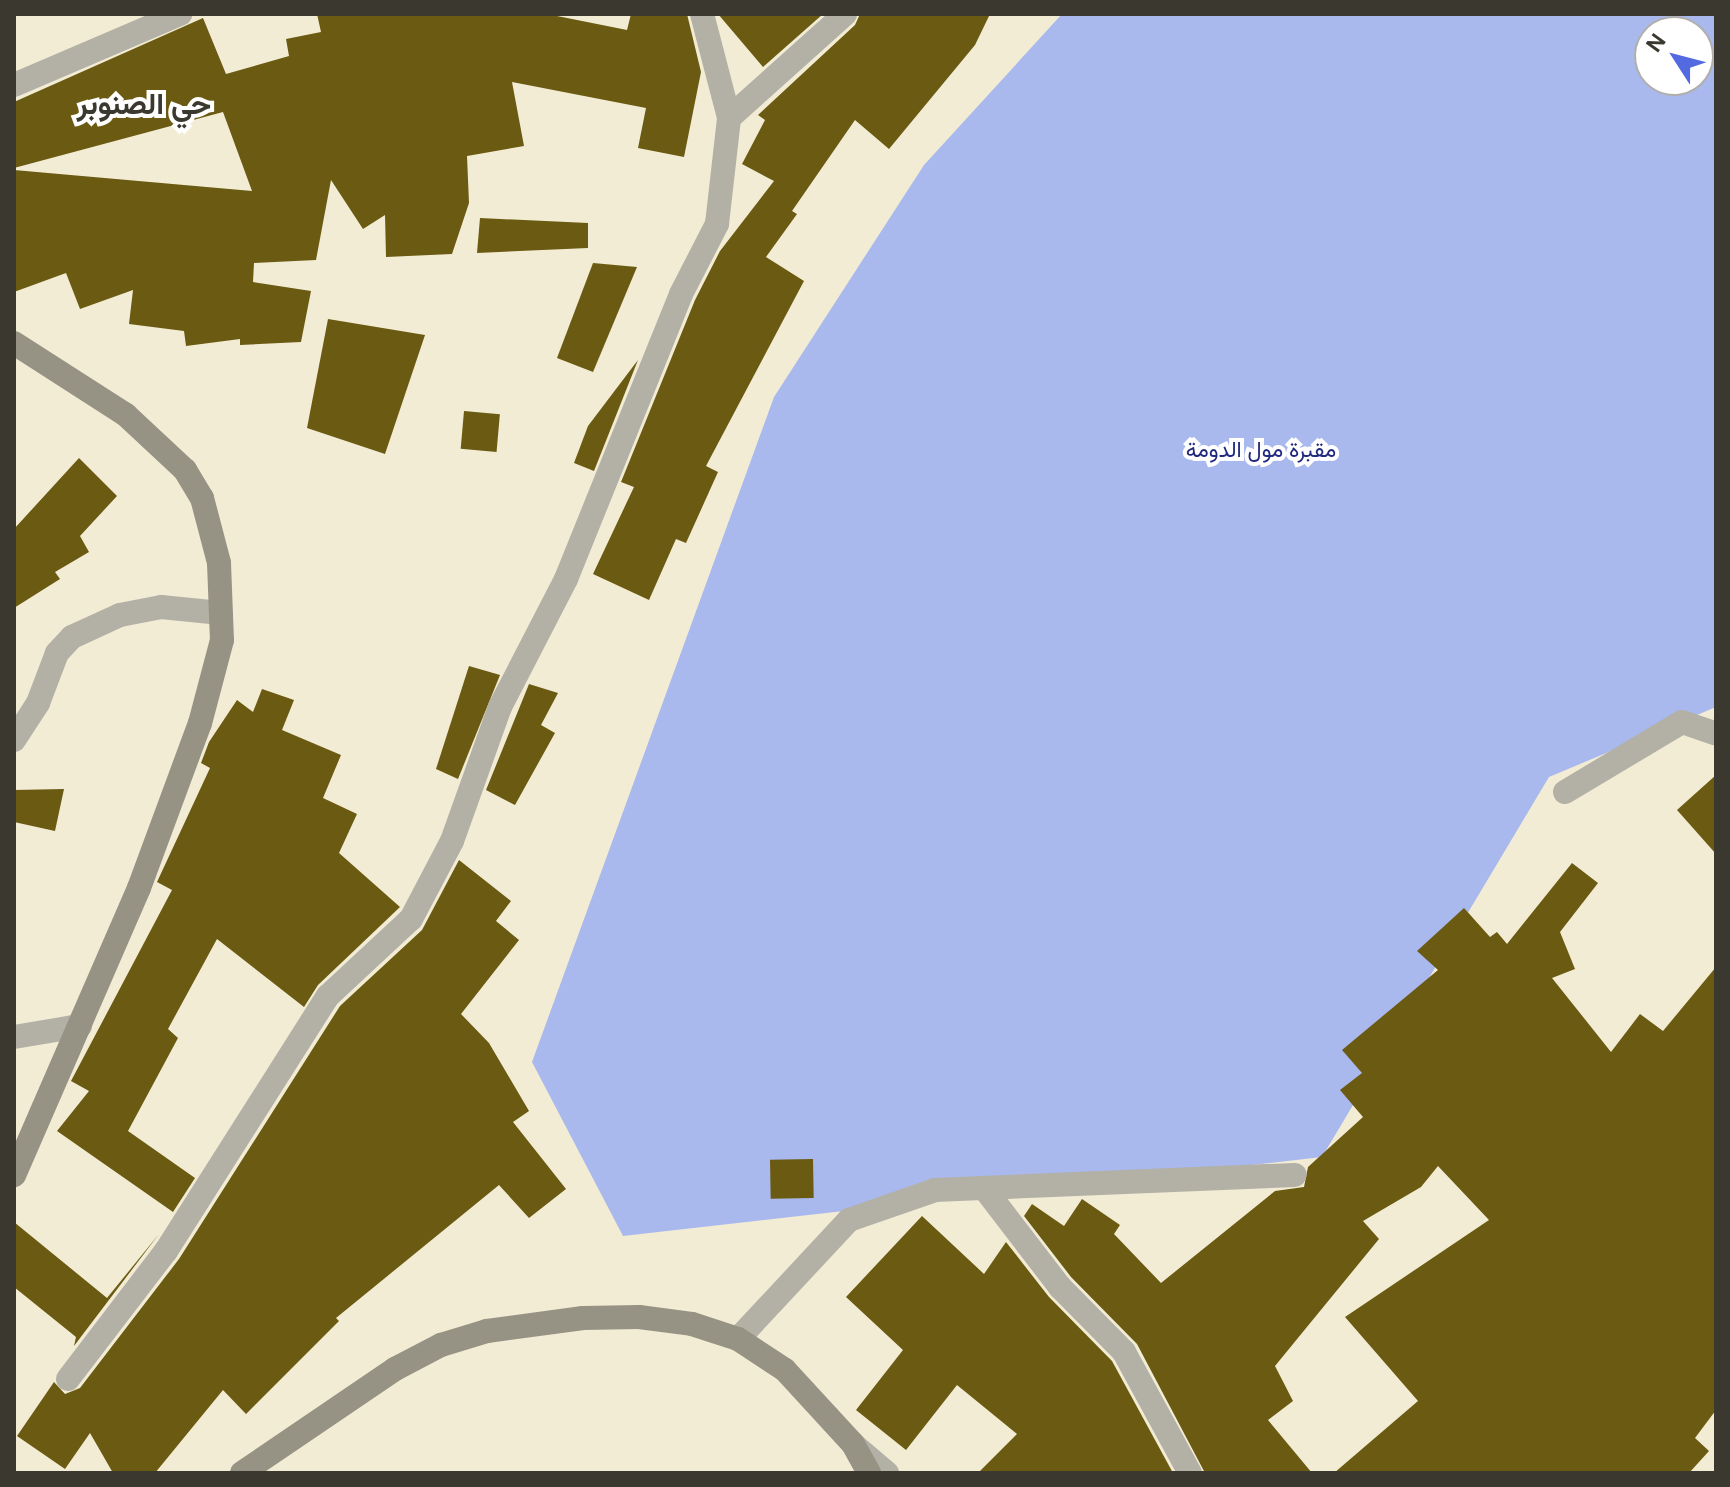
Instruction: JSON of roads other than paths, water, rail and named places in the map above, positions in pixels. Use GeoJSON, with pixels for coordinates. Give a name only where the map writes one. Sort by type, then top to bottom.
{"type":"FeatureCollection","features":[{"type":"Feature","properties":{"kind":"main road"},"geometry":{"type":"LineString","coordinates":[[14,343],[126,415],[185,470],[202,498],[210,525],[222,640],[200,723],[139,888],[14,1175]]}},
{"type":"Feature","properties":{"kind":"main road"},"geometry":{"type":"LineString","coordinates":[[242,1473],[395,1369],[487,1331],[583,1318],[639,1317],[692,1324],[738,1339],[785,1370],[853,1444],[869,1473]]}},
{"type":"Feature","properties":{"kind":"street"},"geometry":{"type":"LineString","coordinates":[[14,85],[180,14]]}},
{"type":"Feature","properties":{"kind":"street"},"geometry":{"type":"LineString","coordinates":[[68,1379],[166,1251],[328,996],[411,919],[452,841],[500,707],[566,579],[681,294],[717,224],[729,118],[702,14]]}},
{"type":"Feature","properties":{"kind":"street"},"geometry":{"type":"LineString","coordinates":[[729,118],[845,14]]}},
{"type":"Feature","properties":{"kind":"street"},"geometry":{"type":"LineString","coordinates":[[14,740],[38,703],[57,653],[72,637],[120,615],[161,607],[221,613]]}},
{"type":"Feature","properties":{"kind":"street"},"geometry":{"type":"LineString","coordinates":[[1565,792],[1682,722],[1716,734]]}},
{"type":"Feature","properties":{"kind":"street"},"geometry":{"type":"LineString","coordinates":[[14,1037],[80,1026]]}},
{"type":"Feature","properties":{"kind":"street"},"geometry":{"type":"LineString","coordinates":[[738,1339],[849,1220],[935,1190],[1295,1175]]}},
{"type":"Feature","properties":{"kind":"street"},"geometry":{"type":"LineString","coordinates":[[984,1188],[1060,1287],[1124,1352],[1190,1473]]}},
{"type":"Feature","properties":{"kind":"street"},"geometry":{"type":"LineString","coordinates":[[853,1444],[887,1473]]}},
{"type":"Feature","properties":{"kind":"district","name":"حي الصنوبر"},"geometry":{"type":"Point","coordinates":[144,104]}},
{"type":"Feature","properties":{"kind":"park label","name":"مقبرة مول الدومة"},"geometry":{"type":"Point","coordinates":[1261,450]}}]}
